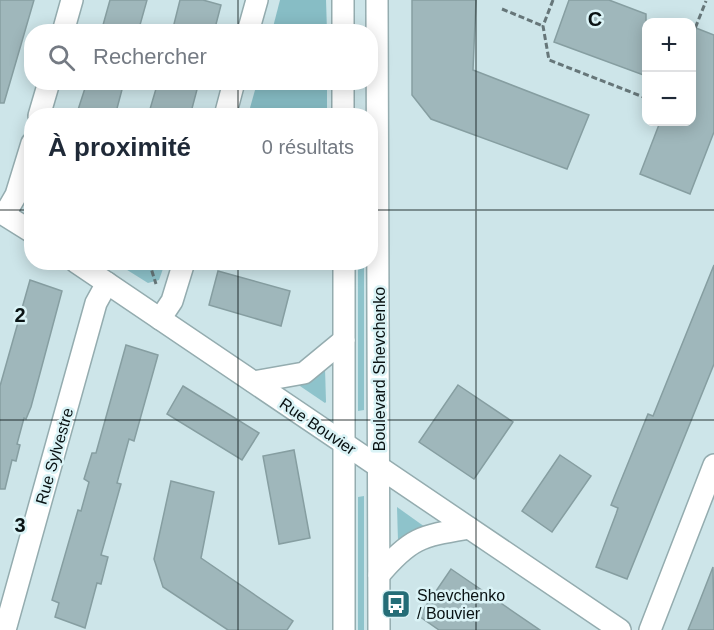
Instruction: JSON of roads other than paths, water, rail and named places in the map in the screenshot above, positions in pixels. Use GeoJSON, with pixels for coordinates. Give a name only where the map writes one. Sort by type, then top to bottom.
{"type":"FeatureCollection","features":[{"type":"Feature","properties":{"kind":"street"},"geometry":{"type":"LineString","coordinates":[[65,24],[72,0]]}},
{"type":"Feature","properties":{"kind":"street"},"geometry":{"type":"LineString","coordinates":[[250,24],[257,0]]}},
{"type":"Feature","properties":{"kind":"street"},"geometry":{"type":"LineString","coordinates":[[342,0],[343,24]]}},
{"type":"Feature","properties":{"kind":"street","name":"Boulevard Shevchenko"},"geometry":{"type":"LineString","coordinates":[[377,0],[377,24]]}},
{"type":"Feature","properties":{"kind":"street"},"geometry":{"type":"LineString","coordinates":[[41,108],[47,90]]}},
{"type":"Feature","properties":{"kind":"street"},"geometry":{"type":"LineString","coordinates":[[227,108],[232,90]]}},
{"type":"Feature","properties":{"kind":"street"},"geometry":{"type":"LineString","coordinates":[[343,90],[343,108]]}},
{"type":"Feature","properties":{"kind":"street","name":"Boulevard Shevchenko"},"geometry":{"type":"LineString","coordinates":[[377,90],[377,108]]}},
{"type":"Feature","properties":{"kind":"street"},"geometry":{"type":"LineString","coordinates":[[24,169],[16,195],[2,213],[24,227]]}},
{"type":"Feature","properties":{"kind":"street","name":"Boulevard Shevchenko"},"geometry":{"type":"LineString","coordinates":[[378,233],[379,630]]}},
{"type":"Feature","properties":{"kind":"street","name":"Rue Bouvier"},"geometry":{"type":"LineString","coordinates":[[88,270],[620,630]]}},
{"type":"Feature","properties":{"kind":"street"},"geometry":{"type":"LineString","coordinates":[[160,319],[170,304],[181,270]]}},
{"type":"Feature","properties":{"kind":"street"},"geometry":{"type":"LineString","coordinates":[[344,270],[344,630]]}},
{"type":"Feature","properties":{"kind":"street","name":"Rue Sylvestre"},"geometry":{"type":"LineString","coordinates":[[5,630],[96,303],[107,283]]}},
{"type":"Feature","properties":{"kind":"street"},"geometry":{"type":"LineString","coordinates":[[254,382],[304,373],[344,340]]}},
{"type":"Feature","properties":{"kind":"street"},"geometry":{"type":"LineString","coordinates":[[650,630],[714,465]]}},
{"type":"Feature","properties":{"kind":"street"},"geometry":{"type":"LineString","coordinates":[[379,575],[415,540],[469,528]]}},
{"type":"Feature","properties":{"kind":"place","name":"Shevchenko / Bouvier"},"geometry":{"type":"Point","coordinates":[396,604]}}]}
